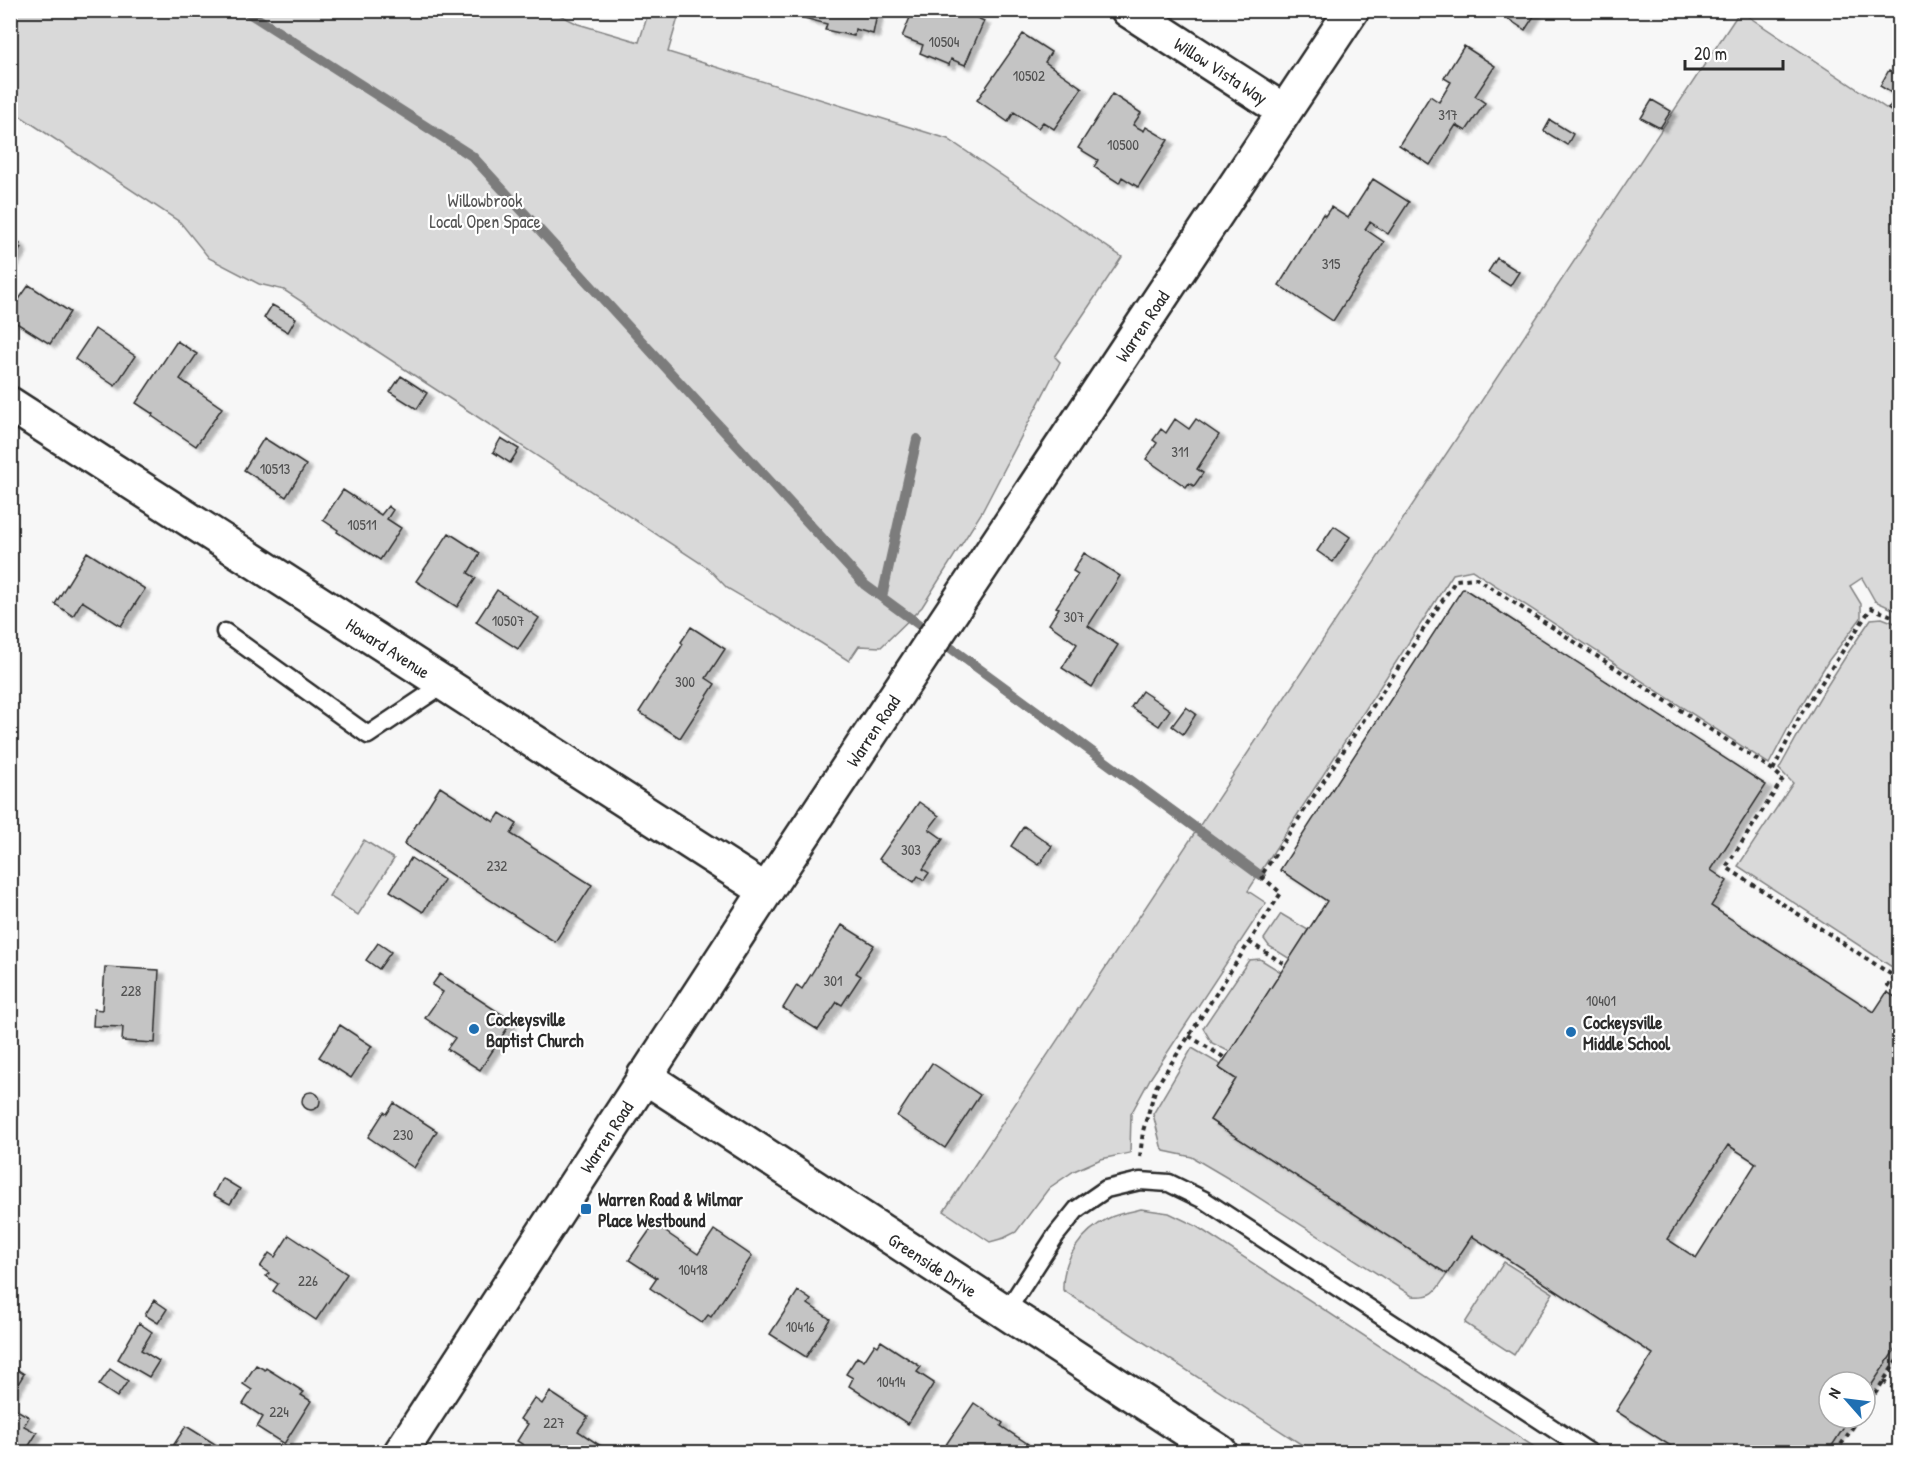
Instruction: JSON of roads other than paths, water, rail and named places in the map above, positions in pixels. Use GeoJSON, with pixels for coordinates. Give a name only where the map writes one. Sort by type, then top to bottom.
{"type":"FeatureCollection","features":[{"type":"Feature","properties":{"kind":"street","name":"Willow Vista Way"},"geometry":{"type":"LineString","coordinates":[[1128,10],[1284,111]]}},
{"type":"Feature","properties":{"kind":"street","name":"Warren Road"},"geometry":{"type":"LineString","coordinates":[[401,1452],[766,891],[1352,10]]}},
{"type":"Feature","properties":{"kind":"street","name":"Howard Avenue"},"geometry":{"type":"LineString","coordinates":[[10,404],[766,891]]}},
{"type":"Feature","properties":{"kind":"street","name":"Greenside Drive"},"geometry":{"type":"LineString","coordinates":[[644,1076],[1220,1452]]}},
{"type":"Feature","properties":{"kind":"lane"},"geometry":{"type":"LineString","coordinates":[[225,632],[368,735],[444,684]]}},
{"type":"Feature","properties":{"kind":"lane"},"geometry":{"type":"LineString","coordinates":[[1005,1312],[1056,1235],[1077,1209],[1106,1189],[1140,1181],[1169,1183],[1204,1200],[1589,1452]]}},
{"type":"Feature","properties":{"kind":"waterway"},"geometry":{"type":"LineString","coordinates":[[244,10],[472,156],[865,585],[1261,876]]}},
{"type":"Feature","properties":{"kind":"waterway"},"geometry":{"type":"LineString","coordinates":[[882,597],[917,439]]}},
{"type":"Feature","properties":{"kind":"place","name":"Cockeysville Baptist Church"},"geometry":{"type":"Point","coordinates":[474,1029]}},
{"type":"Feature","properties":{"kind":"place","name":"Cockeysville Middle School"},"geometry":{"type":"Point","coordinates":[1571,1032]}},
{"type":"Feature","properties":{"kind":"place","name":"Warren Road & Wilmar Place Westbound"},"geometry":{"type":"Point","coordinates":[586,1209]}},
{"type":"Feature","properties":{"kind":"park label","name":"Willowbrook Local Open Space"},"geometry":{"type":"Point","coordinates":[485,210]}}]}
